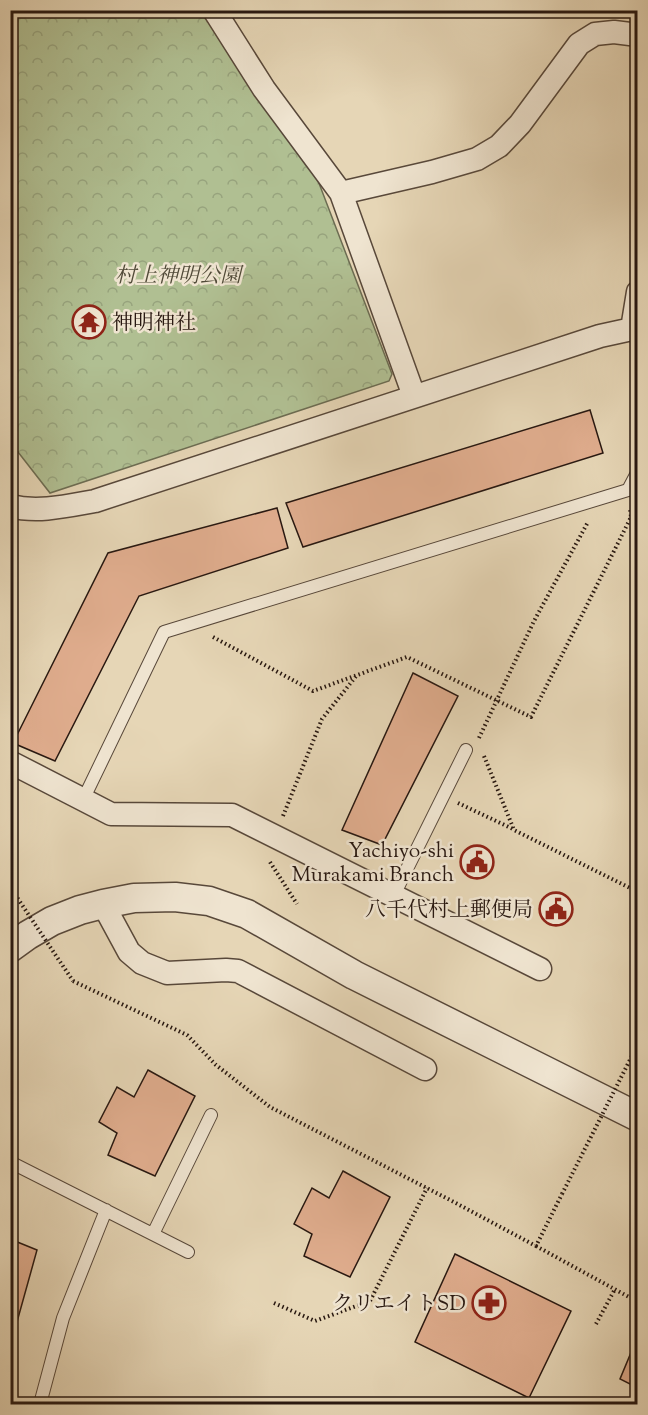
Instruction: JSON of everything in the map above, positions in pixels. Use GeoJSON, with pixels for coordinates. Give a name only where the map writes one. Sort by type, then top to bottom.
{"type":"FeatureCollection","features":[{"type":"Feature","properties":{"kind":"street"},"geometry":{"type":"LineString","coordinates":[[214,10],[264,89],[341,193],[414,396]]}},
{"type":"Feature","properties":{"kind":"street"},"geometry":{"type":"LineString","coordinates":[[341,193],[477,159],[499,146],[520,124],[579,44],[595,34],[614,32],[638,35]]}},
{"type":"Feature","properties":{"kind":"street"},"geometry":{"type":"LineString","coordinates":[[10,506],[22,509],[57,508],[95,501],[600,336],[635,331],[638,292]]}},
{"type":"Feature","properties":{"kind":"street"},"geometry":{"type":"LineString","coordinates":[[10,762],[111,814],[232,815],[540,969]]}},
{"type":"Feature","properties":{"kind":"street"},"geometry":{"type":"LineString","coordinates":[[10,948],[28,934],[52,921],[104,904],[134,898],[175,897],[209,901],[247,914],[354,975],[638,1117]]}},
{"type":"Feature","properties":{"kind":"street"},"geometry":{"type":"LineString","coordinates":[[104,904],[129,952],[142,963],[167,973],[238,971],[425,1069]]}},
{"type":"Feature","properties":{"kind":"lane"},"geometry":{"type":"LineString","coordinates":[[83,800],[164,632],[628,490],[638,471]]}},
{"type":"Feature","properties":{"kind":"lane"},"geometry":{"type":"LineString","coordinates":[[393,895],[466,750]]}},
{"type":"Feature","properties":{"kind":"lane"},"geometry":{"type":"LineString","coordinates":[[153,1234],[211,1115]]}},
{"type":"Feature","properties":{"kind":"lane"},"geometry":{"type":"LineString","coordinates":[[10,1162],[189,1252]]}},
{"type":"Feature","properties":{"kind":"lane"},"geometry":{"type":"LineString","coordinates":[[40,1404],[63,1318],[106,1210]]}},
{"type":"Feature","properties":{"kind":"path"},"geometry":{"type":"LineString","coordinates":[[189,625],[313,691],[407,657],[531,717],[631,517],[628,490]]}},
{"type":"Feature","properties":{"kind":"path"},"geometry":{"type":"LineString","coordinates":[[478,741],[534,621],[600,498]]}},
{"type":"Feature","properties":{"kind":"path"},"geometry":{"type":"LineString","coordinates":[[275,836],[322,719],[357,675]]}},
{"type":"Feature","properties":{"kind":"path"},"geometry":{"type":"LineString","coordinates":[[483,752],[514,830]]}},
{"type":"Feature","properties":{"kind":"path"},"geometry":{"type":"LineString","coordinates":[[443,796],[638,892]]}},
{"type":"Feature","properties":{"kind":"path"},"geometry":{"type":"LineString","coordinates":[[10,887],[73,981],[187,1035],[216,1065],[270,1107],[427,1188],[638,1302]]}},
{"type":"Feature","properties":{"kind":"path"},"geometry":{"type":"LineString","coordinates":[[536,1246],[638,1044]]}},
{"type":"Feature","properties":{"kind":"path"},"geometry":{"type":"LineString","coordinates":[[274,1303],[315,1322],[370,1301],[427,1188]]}},
{"type":"Feature","properties":{"kind":"path"},"geometry":{"type":"LineString","coordinates":[[596,1324],[615,1289]]}},
{"type":"Feature","properties":{"kind":"green space","name":"村上神明公園"},"geometry":{"type":"Polygon","coordinates":[[[11,11],[203,11],[317,178],[392,374],[389,381],[50,493],[11,443],[11,11]]]}},
{"type":"Feature","properties":{"kind":"building"},"geometry":{"type":"Polygon","coordinates":[[[590,410],[603,453],[303,547],[286,503],[590,410]]]}},
{"type":"Feature","properties":{"kind":"building"},"geometry":{"type":"Polygon","coordinates":[[[277,508],[288,548],[139,596],[55,761],[13,743],[108,553],[277,508]]]}},
{"type":"Feature","properties":{"kind":"building"},"geometry":{"type":"Polygon","coordinates":[[[413,673],[458,696],[382,845],[342,830],[413,673]]]}},
{"type":"Feature","properties":{"kind":"building"},"geometry":{"type":"Polygon","coordinates":[[[148,1070],[195,1096],[155,1176],[108,1155],[117,1133],[99,1122],[117,1087],[134,1097],[148,1070]]]}},
{"type":"Feature","properties":{"kind":"building"},"geometry":{"type":"Polygon","coordinates":[[[343,1171],[390,1197],[350,1277],[304,1256],[312,1234],[294,1224],[312,1188],[329,1198],[343,1171]]]}},
{"type":"Feature","properties":{"kind":"building"},"geometry":{"type":"Polygon","coordinates":[[[10,1239],[37,1250],[10,1347],[10,1239]]]}},
{"type":"Feature","properties":{"kind":"building"},"geometry":{"type":"Polygon","coordinates":[[[455,1254],[571,1311],[529,1398],[415,1342],[455,1254]]]}},
{"type":"Feature","properties":{"kind":"building"},"geometry":{"type":"Polygon","coordinates":[[[635,1343],[638,1345],[638,1388],[620,1379],[635,1343]]]}},
{"type":"Feature","properties":{"kind":"place","name":"神明神社"},"geometry":{"type":"Point","coordinates":[89,322]}},
{"type":"Feature","properties":{"kind":"place","name":"Yachiyo-shi Murakami Branch"},"geometry":{"type":"Point","coordinates":[477,862]}},
{"type":"Feature","properties":{"kind":"place","name":"八千代村上郵便局"},"geometry":{"type":"Point","coordinates":[556,909]}},
{"type":"Feature","properties":{"kind":"place","name":"クリエイトSD"},"geometry":{"type":"Point","coordinates":[489,1303]}}]}
